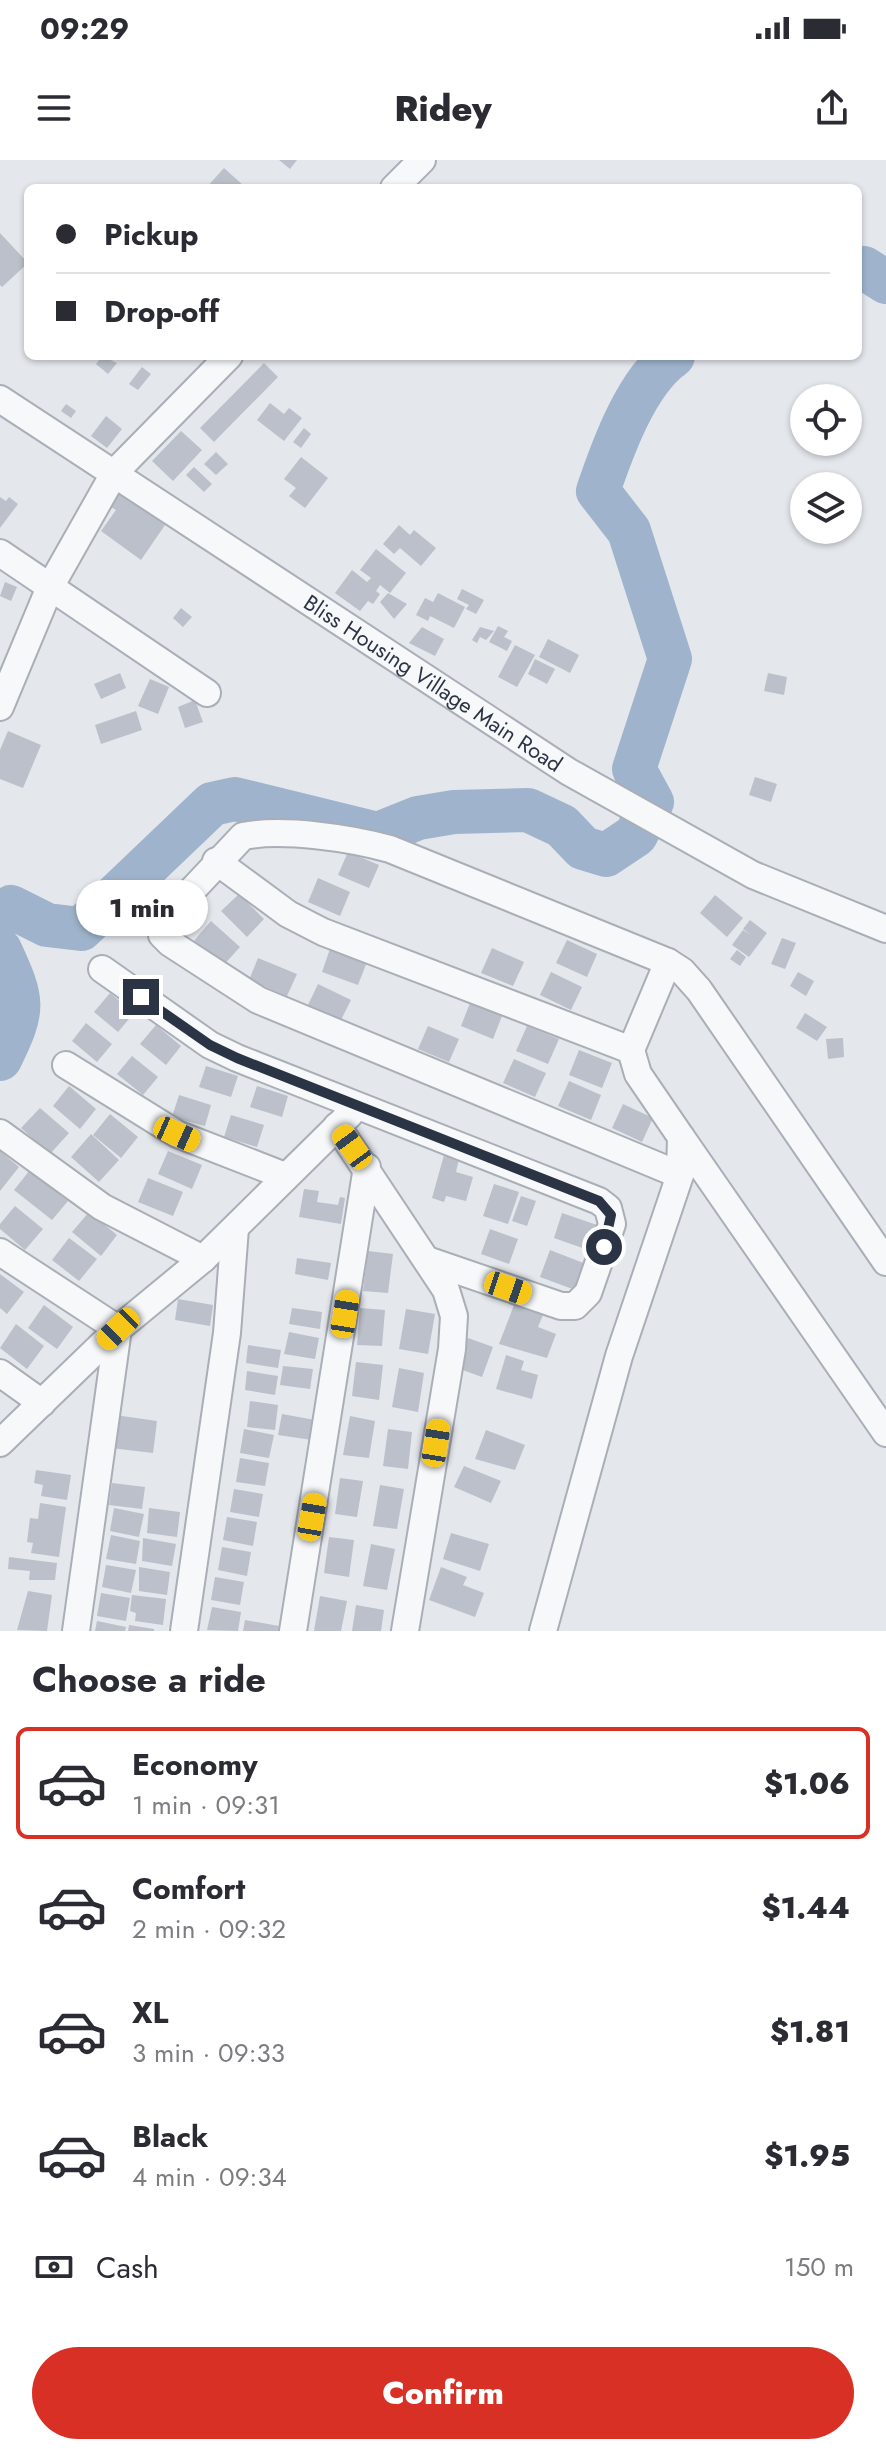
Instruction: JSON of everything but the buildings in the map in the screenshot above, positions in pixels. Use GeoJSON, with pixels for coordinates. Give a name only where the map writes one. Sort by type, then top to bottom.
{"type":"FeatureCollection","features":[{"type":"Feature","properties":{"kind":"street"},"geometry":{"type":"LineString","coordinates":[[398,184],[422,160]]}},
{"type":"Feature","properties":{"kind":"street"},"geometry":{"type":"LineString","coordinates":[[0,707],[50,587],[115,472],[225,360]]}},
{"type":"Feature","properties":{"kind":"street","name":"Bliss Housing Village Main Road"},"geometry":{"type":"LineString","coordinates":[[0,399],[115,472],[396,662],[569,772],[753,875],[886,929]]}},
{"type":"Feature","properties":{"kind":"street"},"geometry":{"type":"LineString","coordinates":[[0,553],[207,693]]}},
{"type":"Feature","properties":{"kind":"street"},"geometry":{"type":"LineString","coordinates":[[680,1175],[258,1000],[170,943],[162,935],[165,919],[236,840],[251,834],[361,841],[390,849],[668,962],[682,971],[699,990],[886,1262]]}},
{"type":"Feature","properties":{"kind":"street"},"geometry":{"type":"LineString","coordinates":[[216,861],[288,914],[323,932],[631,1050]]}},
{"type":"Feature","properties":{"kind":"street"},"geometry":{"type":"LineString","coordinates":[[668,962],[631,1050],[638,1074],[886,1433]]}},
{"type":"Feature","properties":{"kind":"street"},"geometry":{"type":"LineString","coordinates":[[102,969],[210,1045],[357,1107],[599,1201],[611,1215],[612,1224],[588,1293],[575,1306],[561,1306],[427,1260]]}},
{"type":"Feature","properties":{"kind":"street"},"geometry":{"type":"LineString","coordinates":[[66,1065],[177,1134],[285,1176]]}},
{"type":"Feature","properties":{"kind":"street"},"geometry":{"type":"LineString","coordinates":[[0,1443],[118,1329],[203,1259],[357,1107]]}},
{"type":"Feature","properties":{"kind":"street"},"geometry":{"type":"LineString","coordinates":[[337,1126],[446,1290],[454,1316],[405,1631]]}},
{"type":"Feature","properties":{"kind":"street"},"geometry":{"type":"LineString","coordinates":[[0,1133],[102,1207],[203,1259]]}},
{"type":"Feature","properties":{"kind":"street"},"geometry":{"type":"LineString","coordinates":[[543,1631],[619,1356],[680,1175],[681,1137]]}},
{"type":"Feature","properties":{"kind":"street"},"geometry":{"type":"LineString","coordinates":[[293,1631],[367,1167]]}},
{"type":"Feature","properties":{"kind":"street"},"geometry":{"type":"LineString","coordinates":[[184,1631],[227,1333],[235,1228]]}},
{"type":"Feature","properties":{"kind":"street"},"geometry":{"type":"LineString","coordinates":[[0,1252],[118,1329]]}},
{"type":"Feature","properties":{"kind":"street"},"geometry":{"type":"LineString","coordinates":[[76,1631],[118,1329]]}},
{"type":"Feature","properties":{"kind":"street"},"geometry":{"type":"LineString","coordinates":[[0,1373],[42,1403]]}},
{"type":"Feature","properties":{"kind":"waterway"},"geometry":{"type":"LineString","coordinates":[[862,269],[886,282]]}},
{"type":"Feature","properties":{"kind":"waterway"},"geometry":{"type":"LineString","coordinates":[[0,914],[11,907],[47,925],[81,929],[212,804],[235,799],[378,834],[418,818],[454,812],[528,810],[562,826],[583,848],[606,855],[636,835],[652,802],[634,769],[670,659],[629,531],[598,491],[618,437],[637,399],[669,360]]}},
{"type":"Feature","properties":{"kind":"waterway"},"geometry":{"type":"LineString","coordinates":[[0,950],[14,982],[18,1005],[14,1028],[0,1059]]}},
{"type":"Feature","properties":{"kind":"route"},"geometry":{"type":"LineString","coordinates":[[141,997],[210,1045],[237,1058],[599,1201],[608,1208],[612,1224],[604,1247]]}}]}
